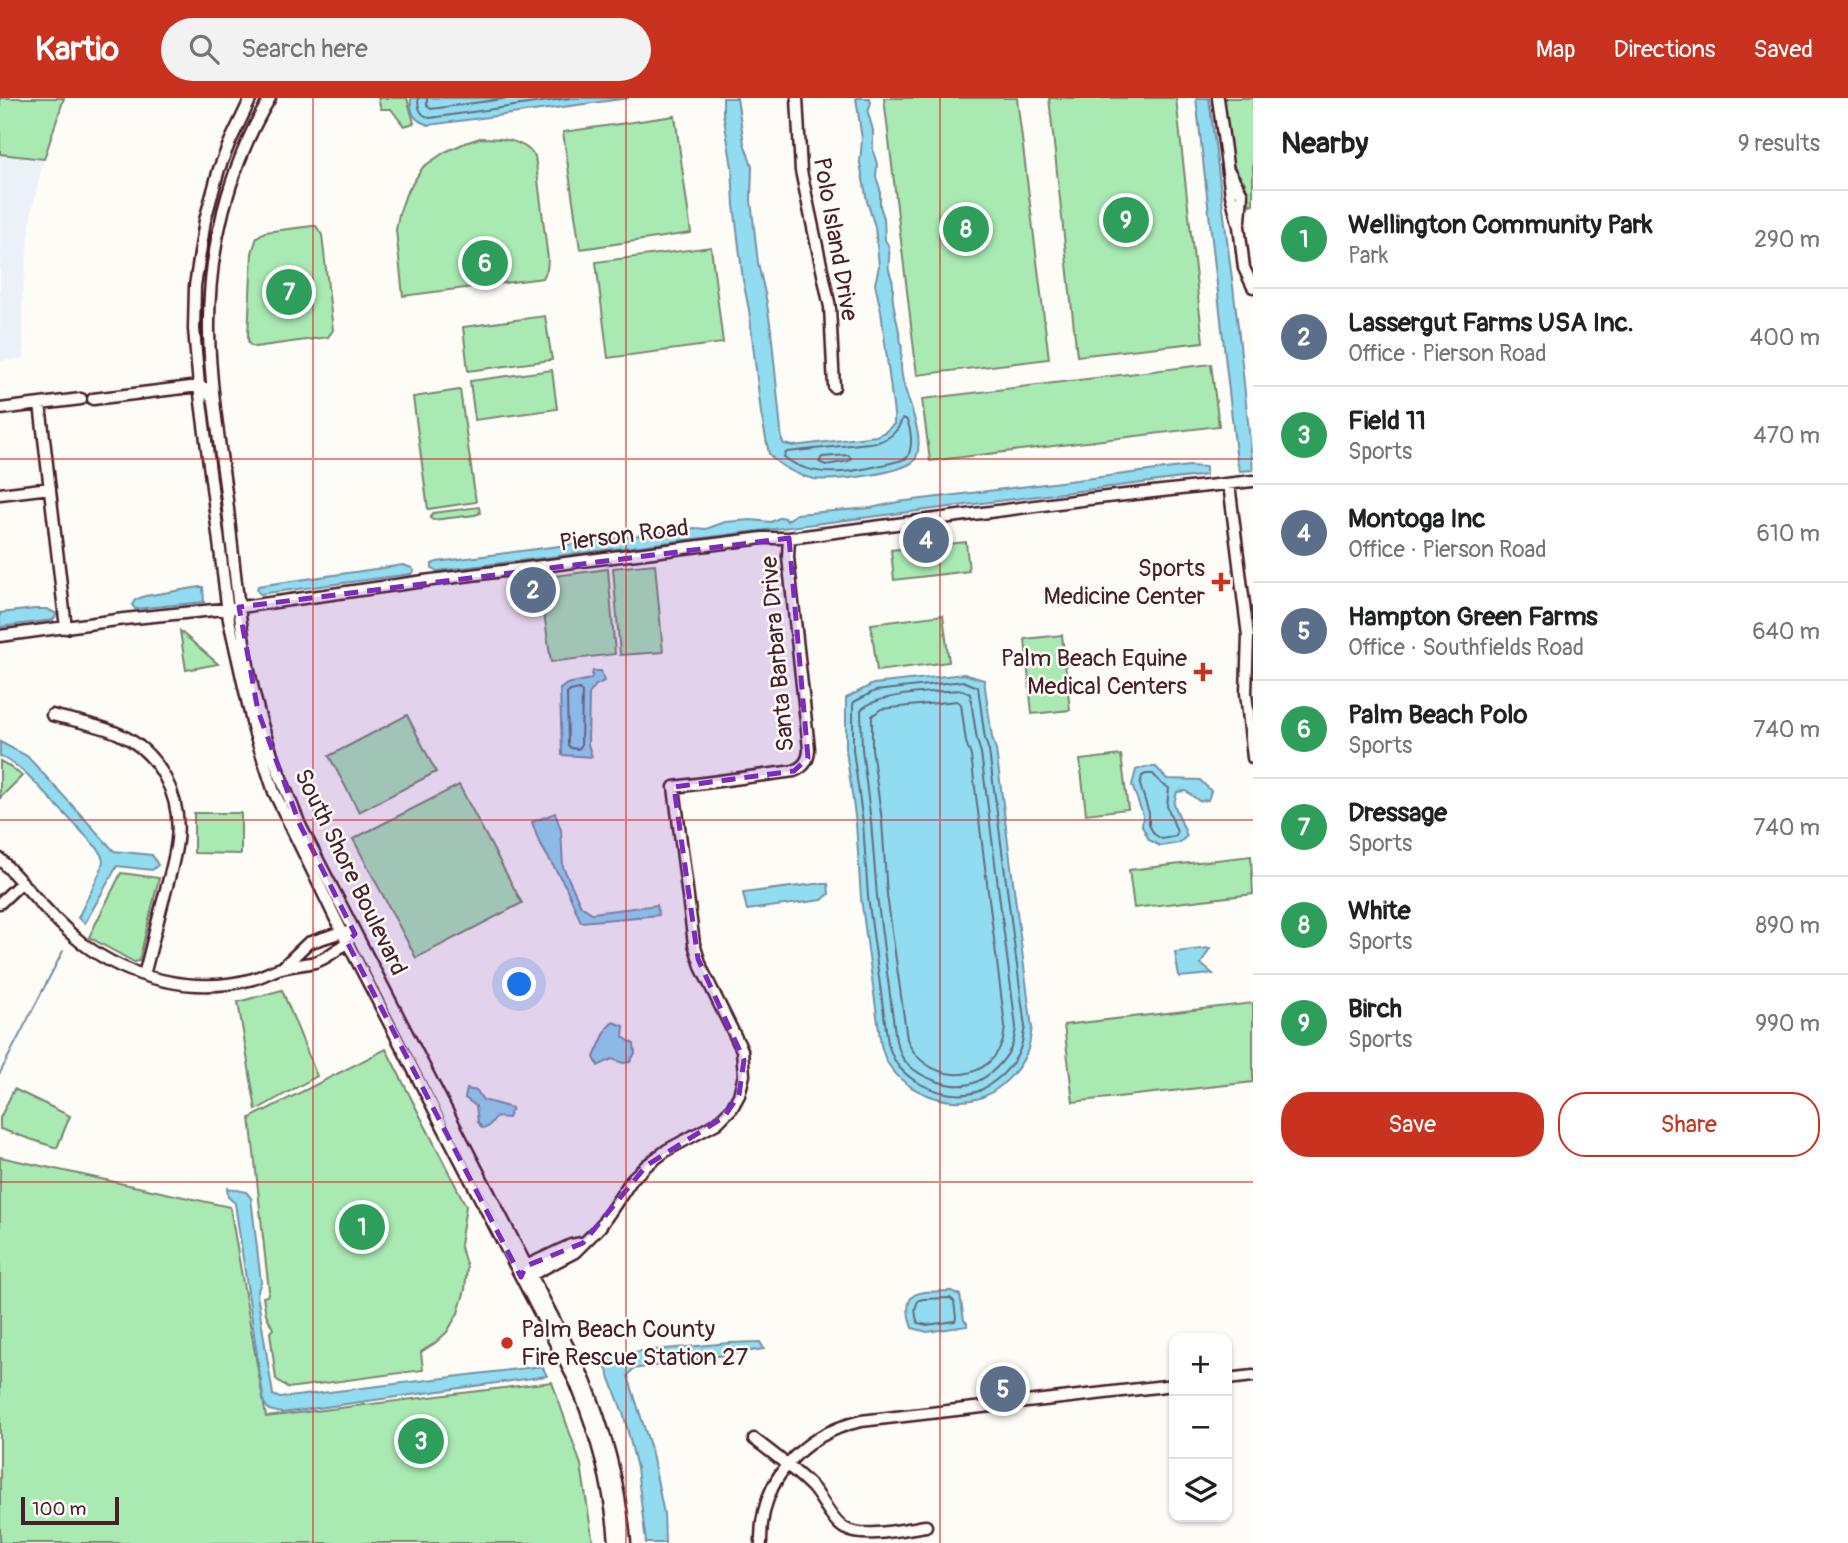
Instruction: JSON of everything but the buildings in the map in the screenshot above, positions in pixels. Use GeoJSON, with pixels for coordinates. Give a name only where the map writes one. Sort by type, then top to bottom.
{"type":"FeatureCollection","features":[{"type":"Feature","properties":{"kind":"street","name":"South Shore Boulevard"},"geometry":{"type":"LineString","coordinates":[[251,98],[219,169],[205,220],[195,286],[194,329],[228,609],[254,730],[274,792],[526,1273],[583,1376],[600,1417],[611,1454],[620,1494],[625,1543]]}},
{"type":"Feature","properties":{"kind":"street","name":"South Shore Boulevard"},"geometry":{"type":"LineString","coordinates":[[270,98],[254,127],[226,201],[216,246],[209,314],[210,360],[240,619],[258,711],[280,775],[348,936]]}},
{"type":"Feature","properties":{"kind":"street","name":"Polo Island Drive"},"geometry":{"type":"LineString","coordinates":[[797,98],[801,171],[830,307],[834,387]]}},
{"type":"Feature","properties":{"kind":"street"},"geometry":{"type":"LineString","coordinates":[[1218,98],[1244,268],[1253,287]]}},
{"type":"Feature","properties":{"kind":"street"},"geometry":{"type":"LineString","coordinates":[[197,366],[205,381],[214,388]]}},
{"type":"Feature","properties":{"kind":"street"},"geometry":{"type":"LineString","coordinates":[[93,398],[199,386],[205,388],[216,404]]}},
{"type":"Feature","properties":{"kind":"street"},"geometry":{"type":"LineString","coordinates":[[0,409],[81,399]]}},
{"type":"Feature","properties":{"kind":"street"},"geometry":{"type":"LineString","coordinates":[[40,404],[66,628]]}},
{"type":"Feature","properties":{"kind":"street","name":"Pierson Road"},"geometry":{"type":"LineString","coordinates":[[0,636],[124,619],[228,609],[763,538],[789,538],[1253,481]]}},
{"type":"Feature","properties":{"kind":"street"},"geometry":{"type":"LineString","coordinates":[[1229,484],[1248,636],[1246,693],[1253,758]]}},
{"type":"Feature","properties":{"kind":"street"},"geometry":{"type":"LineString","coordinates":[[0,494],[50,488]]}},
{"type":"Feature","properties":{"kind":"street","name":"Santa Barbara Drive"},"geometry":{"type":"LineString","coordinates":[[526,1273],[571,1245],[583,1243],[604,1223],[634,1178],[647,1165],[667,1150],[717,1123],[732,1108],[742,1085],[742,1050],[702,969],[694,944],[674,787],[794,771],[803,766],[808,758],[788,557],[789,538]]}},
{"type":"Feature","properties":{"kind":"street"},"geometry":{"type":"LineString","coordinates":[[52,715],[106,729],[132,741],[155,762],[170,788],[177,816],[177,839],[144,975]]}},
{"type":"Feature","properties":{"kind":"street"},"geometry":{"type":"LineString","coordinates":[[0,859],[83,943],[110,961],[144,975],[183,984],[222,984],[254,978],[283,967],[318,962],[348,936]]}},
{"type":"Feature","properties":{"kind":"street"},"geometry":{"type":"LineString","coordinates":[[0,904],[22,882]]}},
{"type":"Feature","properties":{"kind":"street"},"geometry":{"type":"LineString","coordinates":[[283,967],[308,943],[348,936]]}},
{"type":"Feature","properties":{"kind":"street","name":"South Shore Boulevard"},"geometry":{"type":"LineString","coordinates":[[526,1273],[591,1420],[612,1508],[615,1543]]}},
{"type":"Feature","properties":{"kind":"street"},"geometry":{"type":"LineString","coordinates":[[1232,1378],[1253,1376],[1253,1382]]}},
{"type":"Feature","properties":{"kind":"street"},"geometry":{"type":"LineString","coordinates":[[761,1543],[766,1504],[775,1482],[787,1464],[822,1434],[846,1424],[1169,1386]]}},
{"type":"Feature","properties":{"kind":"street"},"geometry":{"type":"LineString","coordinates":[[754,1439],[787,1464],[813,1489],[844,1528],[866,1533],[926,1526]]}},
{"type":"Feature","properties":{"kind":"highlighted area"},"geometry":{"type":"Polygon","coordinates":[[[789,538],[808,758],[794,771],[674,787],[698,959],[744,1060],[739,1095],[724,1117],[647,1165],[583,1243],[526,1266],[521,1277],[347,942],[355,934],[300,825],[258,711],[239,607],[789,538]]]}},
{"type":"Feature","properties":{"kind":"shaded area"},"geometry":{"type":"Polygon","coordinates":[[[0,154],[44,159],[32,209],[22,299],[24,358],[0,361],[0,154]]]}},
{"type":"Feature","properties":{"kind":"green space"},"geometry":{"type":"Polygon","coordinates":[[[0,98],[64,98],[44,159],[0,154],[0,98]]]}},
{"type":"Feature","properties":{"kind":"green space"},"geometry":{"type":"Polygon","coordinates":[[[378,98],[407,98],[414,123],[404,126],[391,109],[381,109],[378,98]]]}},
{"type":"Feature","properties":{"kind":"green space"},"geometry":{"type":"Polygon","coordinates":[[[884,98],[1017,98],[1049,359],[917,375],[884,98]]]}},
{"type":"Feature","properties":{"kind":"green space"},"geometry":{"type":"Polygon","coordinates":[[[1049,98],[1176,98],[1203,342],[1077,356],[1049,98]]]}},
{"type":"Feature","properties":{"kind":"green space"},"geometry":{"type":"Polygon","coordinates":[[[1224,98],[1253,98],[1253,204],[1250,205],[1245,183],[1236,171],[1230,154],[1224,98]]]}},
{"type":"Feature","properties":{"kind":"green space"},"geometry":{"type":"Polygon","coordinates":[[[675,116],[691,233],[580,249],[563,132],[675,116]]]}},
{"type":"Feature","properties":{"kind":"green space"},"geometry":{"type":"Polygon","coordinates":[[[480,138],[517,143],[535,156],[548,259],[547,270],[543,278],[403,296],[396,230],[406,194],[423,167],[445,152],[480,138]]]}},
{"type":"Feature","properties":{"kind":"green space"},"geometry":{"type":"Polygon","coordinates":[[[316,226],[322,235],[333,330],[328,337],[255,347],[251,345],[248,336],[252,253],[257,237],[265,232],[316,226]]]}},
{"type":"Feature","properties":{"kind":"green space"},"geometry":{"type":"Polygon","coordinates":[[[711,247],[723,343],[608,358],[596,262],[711,247]]]}},
{"type":"Feature","properties":{"kind":"green space"},"geometry":{"type":"Polygon","coordinates":[[[545,316],[552,360],[468,371],[463,327],[545,316]]]}},
{"type":"Feature","properties":{"kind":"green space"},"geometry":{"type":"Polygon","coordinates":[[[1211,364],[1219,426],[930,461],[922,399],[1211,364]]]}},
{"type":"Feature","properties":{"kind":"green space"},"geometry":{"type":"Polygon","coordinates":[[[552,370],[557,409],[475,420],[470,381],[552,370]]]}},
{"type":"Feature","properties":{"kind":"green space"},"geometry":{"type":"Polygon","coordinates":[[[460,390],[476,502],[428,509],[413,397],[460,390]]]}},
{"type":"Feature","properties":{"kind":"green space"},"geometry":{"type":"Polygon","coordinates":[[[479,507],[480,513],[475,515],[433,520],[430,518],[433,513],[479,507]]]}},
{"type":"Feature","properties":{"kind":"green space"},"geometry":{"type":"Polygon","coordinates":[[[966,542],[969,571],[894,580],[891,550],[966,542]]]}},
{"type":"Feature","properties":{"kind":"green space"},"geometry":{"type":"Polygon","coordinates":[[[655,564],[663,652],[620,655],[613,568],[655,564]]]}},
{"type":"Feature","properties":{"kind":"green space"},"geometry":{"type":"Polygon","coordinates":[[[608,569],[615,654],[551,662],[539,578],[608,569]]]}},
{"type":"Feature","properties":{"kind":"green space"},"geometry":{"type":"Polygon","coordinates":[[[943,615],[949,662],[877,671],[871,624],[943,615]]]}},
{"type":"Feature","properties":{"kind":"green space"},"geometry":{"type":"Polygon","coordinates":[[[180,631],[218,664],[186,670],[180,631]]]}},
{"type":"Feature","properties":{"kind":"green space"},"geometry":{"type":"Polygon","coordinates":[[[1062,635],[1070,710],[1032,714],[1025,639],[1062,635]]]}},
{"type":"Feature","properties":{"kind":"green space"},"geometry":{"type":"Polygon","coordinates":[[[407,715],[436,772],[359,812],[329,756],[407,715]]]}},
{"type":"Feature","properties":{"kind":"green space"},"geometry":{"type":"Polygon","coordinates":[[[1121,755],[1128,809],[1086,814],[1080,760],[1121,755]]]}},
{"type":"Feature","properties":{"kind":"green space"},"geometry":{"type":"Polygon","coordinates":[[[0,761],[22,776],[0,798],[0,761]]]}},
{"type":"Feature","properties":{"kind":"green space"},"geometry":{"type":"Polygon","coordinates":[[[459,785],[522,903],[416,958],[353,839],[459,785]]]}},
{"type":"Feature","properties":{"kind":"green space"},"geometry":{"type":"Polygon","coordinates":[[[194,813],[241,813],[241,854],[194,853],[194,813]]]}},
{"type":"Feature","properties":{"kind":"green space"},"geometry":{"type":"Polygon","coordinates":[[[1251,856],[1253,894],[1134,908],[1129,870],[1251,856]]]}},
{"type":"Feature","properties":{"kind":"green space"},"geometry":{"type":"Polygon","coordinates":[[[121,873],[159,878],[139,961],[134,962],[89,937],[121,873]]]}},
{"type":"Feature","properties":{"kind":"green space"},"geometry":{"type":"Polygon","coordinates":[[[282,990],[317,1076],[256,1110],[238,1002],[282,990]]]}},
{"type":"Feature","properties":{"kind":"green space"},"geometry":{"type":"Polygon","coordinates":[[[1253,1003],[1253,1082],[1073,1102],[1064,1025],[1253,1003]]]}},
{"type":"Feature","properties":{"kind":"green space"},"geometry":{"type":"Polygon","coordinates":[[[386,1049],[466,1206],[460,1245],[467,1267],[465,1290],[458,1313],[447,1332],[421,1352],[423,1370],[288,1388],[276,1379],[270,1332],[273,1329],[266,1314],[263,1297],[267,1296],[269,1290],[250,1118],[386,1049]]]}},
{"type":"Feature","properties":{"kind":"green space"},"geometry":{"type":"Polygon","coordinates":[[[14,1089],[70,1116],[57,1148],[0,1129],[0,1118],[14,1089]]]}},
{"type":"Feature","properties":{"kind":"green space"},"geometry":{"type":"Polygon","coordinates":[[[0,1157],[230,1207],[266,1417],[552,1382],[581,1465],[593,1543],[0,1543],[0,1157]]]}},
{"type":"Feature","properties":{"kind":"water"},"geometry":{"type":"Polygon","coordinates":[[[411,98],[629,98],[429,125],[414,116],[411,98]]]}},
{"type":"Feature","properties":{"kind":"water"},"geometry":{"type":"Polygon","coordinates":[[[723,98],[737,98],[744,143],[752,166],[751,200],[758,263],[771,330],[782,441],[793,446],[876,436],[894,424],[881,311],[875,284],[879,266],[875,227],[860,163],[862,139],[856,98],[869,98],[871,102],[868,113],[873,130],[876,177],[880,189],[880,206],[889,251],[889,272],[902,346],[902,375],[918,436],[916,458],[911,463],[886,472],[823,480],[789,470],[769,454],[743,280],[723,98]]]}},
{"type":"Feature","properties":{"kind":"water"},"geometry":{"type":"Polygon","coordinates":[[[1196,98],[1209,98],[1253,470],[1240,471],[1237,462],[1196,98]]]}},
{"type":"Feature","properties":{"kind":"water"},"geometry":{"type":"Polygon","coordinates":[[[1189,466],[1206,467],[1206,475],[437,571],[432,568],[432,564],[437,562],[603,538],[706,529],[725,522],[771,522],[781,517],[787,521],[796,514],[871,508],[898,502],[1189,466]]]}},
{"type":"Feature","properties":{"kind":"water"},"geometry":{"type":"Polygon","coordinates":[[[403,565],[414,571],[411,574],[260,594],[257,590],[258,586],[403,565]]]}},
{"type":"Feature","properties":{"kind":"water"},"geometry":{"type":"Polygon","coordinates":[[[203,587],[204,602],[135,609],[132,605],[135,600],[145,596],[203,587]]]}},
{"type":"Feature","properties":{"kind":"water"},"geometry":{"type":"Polygon","coordinates":[[[47,609],[57,614],[53,620],[0,627],[0,613],[47,609]]]}},
{"type":"Feature","properties":{"kind":"water"},"geometry":{"type":"Polygon","coordinates":[[[593,671],[601,671],[604,681],[596,685],[589,694],[588,744],[592,757],[562,755],[560,689],[567,684],[591,679],[593,671]]]}},
{"type":"Feature","properties":{"kind":"water"},"geometry":{"type":"Polygon","coordinates":[[[964,674],[984,680],[996,750],[1032,1028],[1026,1054],[1007,1080],[980,1098],[955,1101],[929,1096],[906,1083],[888,1063],[881,1045],[861,898],[856,823],[846,750],[846,698],[873,684],[964,674]]]}},
{"type":"Feature","properties":{"kind":"water"},"geometry":{"type":"Polygon","coordinates":[[[0,742],[27,756],[114,851],[152,855],[158,865],[152,870],[117,866],[85,923],[78,918],[101,870],[103,861],[100,851],[27,774],[0,756],[0,742]]]}},
{"type":"Feature","properties":{"kind":"water"},"geometry":{"type":"Polygon","coordinates":[[[1156,767],[1167,779],[1200,780],[1211,791],[1208,800],[1199,801],[1186,791],[1177,792],[1174,804],[1187,836],[1179,843],[1160,846],[1149,840],[1142,826],[1143,815],[1132,785],[1136,770],[1156,767]]]}},
{"type":"Feature","properties":{"kind":"water"},"geometry":{"type":"Polygon","coordinates":[[[555,813],[561,830],[563,867],[581,906],[592,913],[657,905],[659,915],[581,922],[566,887],[539,842],[532,822],[555,813]]]}},
{"type":"Feature","properties":{"kind":"water"},"geometry":{"type":"Polygon","coordinates":[[[828,884],[829,894],[822,900],[747,910],[743,893],[828,884]]]}},
{"type":"Feature","properties":{"kind":"water"},"geometry":{"type":"Polygon","coordinates":[[[1210,948],[1201,964],[1213,974],[1179,977],[1175,952],[1210,948]]]}},
{"type":"Feature","properties":{"kind":"water"},"geometry":{"type":"Polygon","coordinates":[[[613,1022],[624,1026],[623,1037],[634,1044],[635,1053],[630,1062],[623,1063],[612,1059],[598,1066],[594,1057],[607,1028],[613,1022]]]}},
{"type":"Feature","properties":{"kind":"water"},"geometry":{"type":"Polygon","coordinates":[[[467,1089],[477,1091],[483,1100],[512,1108],[508,1118],[496,1117],[488,1127],[482,1128],[478,1122],[476,1106],[465,1098],[467,1089]]]}},
{"type":"Feature","properties":{"kind":"water"},"geometry":{"type":"Polygon","coordinates":[[[227,1188],[246,1192],[251,1198],[261,1282],[257,1294],[273,1395],[280,1398],[542,1366],[547,1376],[282,1413],[269,1410],[264,1403],[235,1203],[228,1197],[227,1188]]]}},
{"type":"Feature","properties":{"kind":"water"},"geometry":{"type":"Polygon","coordinates":[[[951,1291],[960,1295],[967,1326],[927,1332],[912,1328],[908,1305],[910,1299],[922,1293],[951,1291]]]}},
{"type":"Feature","properties":{"kind":"water"},"geometry":{"type":"Polygon","coordinates":[[[760,1342],[764,1349],[633,1369],[628,1376],[651,1449],[664,1514],[665,1543],[646,1543],[637,1468],[624,1416],[605,1365],[610,1358],[623,1353],[760,1342]]]}},
{"type":"Feature","properties":{"kind":"waterway"},"geometry":{"type":"LineString","coordinates":[[0,1073],[63,951]]}},
{"type":"Feature","properties":{"kind":"place","name":"Birch"},"geometry":{"type":"Point","coordinates":[1126,220]}},
{"type":"Feature","properties":{"kind":"place","name":"White"},"geometry":{"type":"Point","coordinates":[966,229]}},
{"type":"Feature","properties":{"kind":"place","name":"Palm Beach Polo"},"geometry":{"type":"Point","coordinates":[485,263]}},
{"type":"Feature","properties":{"kind":"place","name":"Dressage"},"geometry":{"type":"Point","coordinates":[289,292]}},
{"type":"Feature","properties":{"kind":"place","name":"Montoga Inc"},"geometry":{"type":"Point","coordinates":[926,540]}},
{"type":"Feature","properties":{"kind":"place","name":"Sports Medicine Center"},"geometry":{"type":"Point","coordinates":[1221,582]}},
{"type":"Feature","properties":{"kind":"place","name":"Lassergut Farms USA Inc."},"geometry":{"type":"Point","coordinates":[533,590]}},
{"type":"Feature","properties":{"kind":"place","name":"Palm Beach Equine Medical Centers"},"geometry":{"type":"Point","coordinates":[1203,672]}},
{"type":"Feature","properties":{"kind":"place","name":"Wellington Community Park"},"geometry":{"type":"Point","coordinates":[362,1227]}},
{"type":"Feature","properties":{"kind":"place","name":"Palm Beach County Fire Rescue Station 27"},"geometry":{"type":"Point","coordinates":[507,1343]}},
{"type":"Feature","properties":{"kind":"place","name":"Hampton Green Farms"},"geometry":{"type":"Point","coordinates":[1003,1389]}},
{"type":"Feature","properties":{"kind":"place","name":"Field 11"},"geometry":{"type":"Point","coordinates":[421,1441]}}]}
